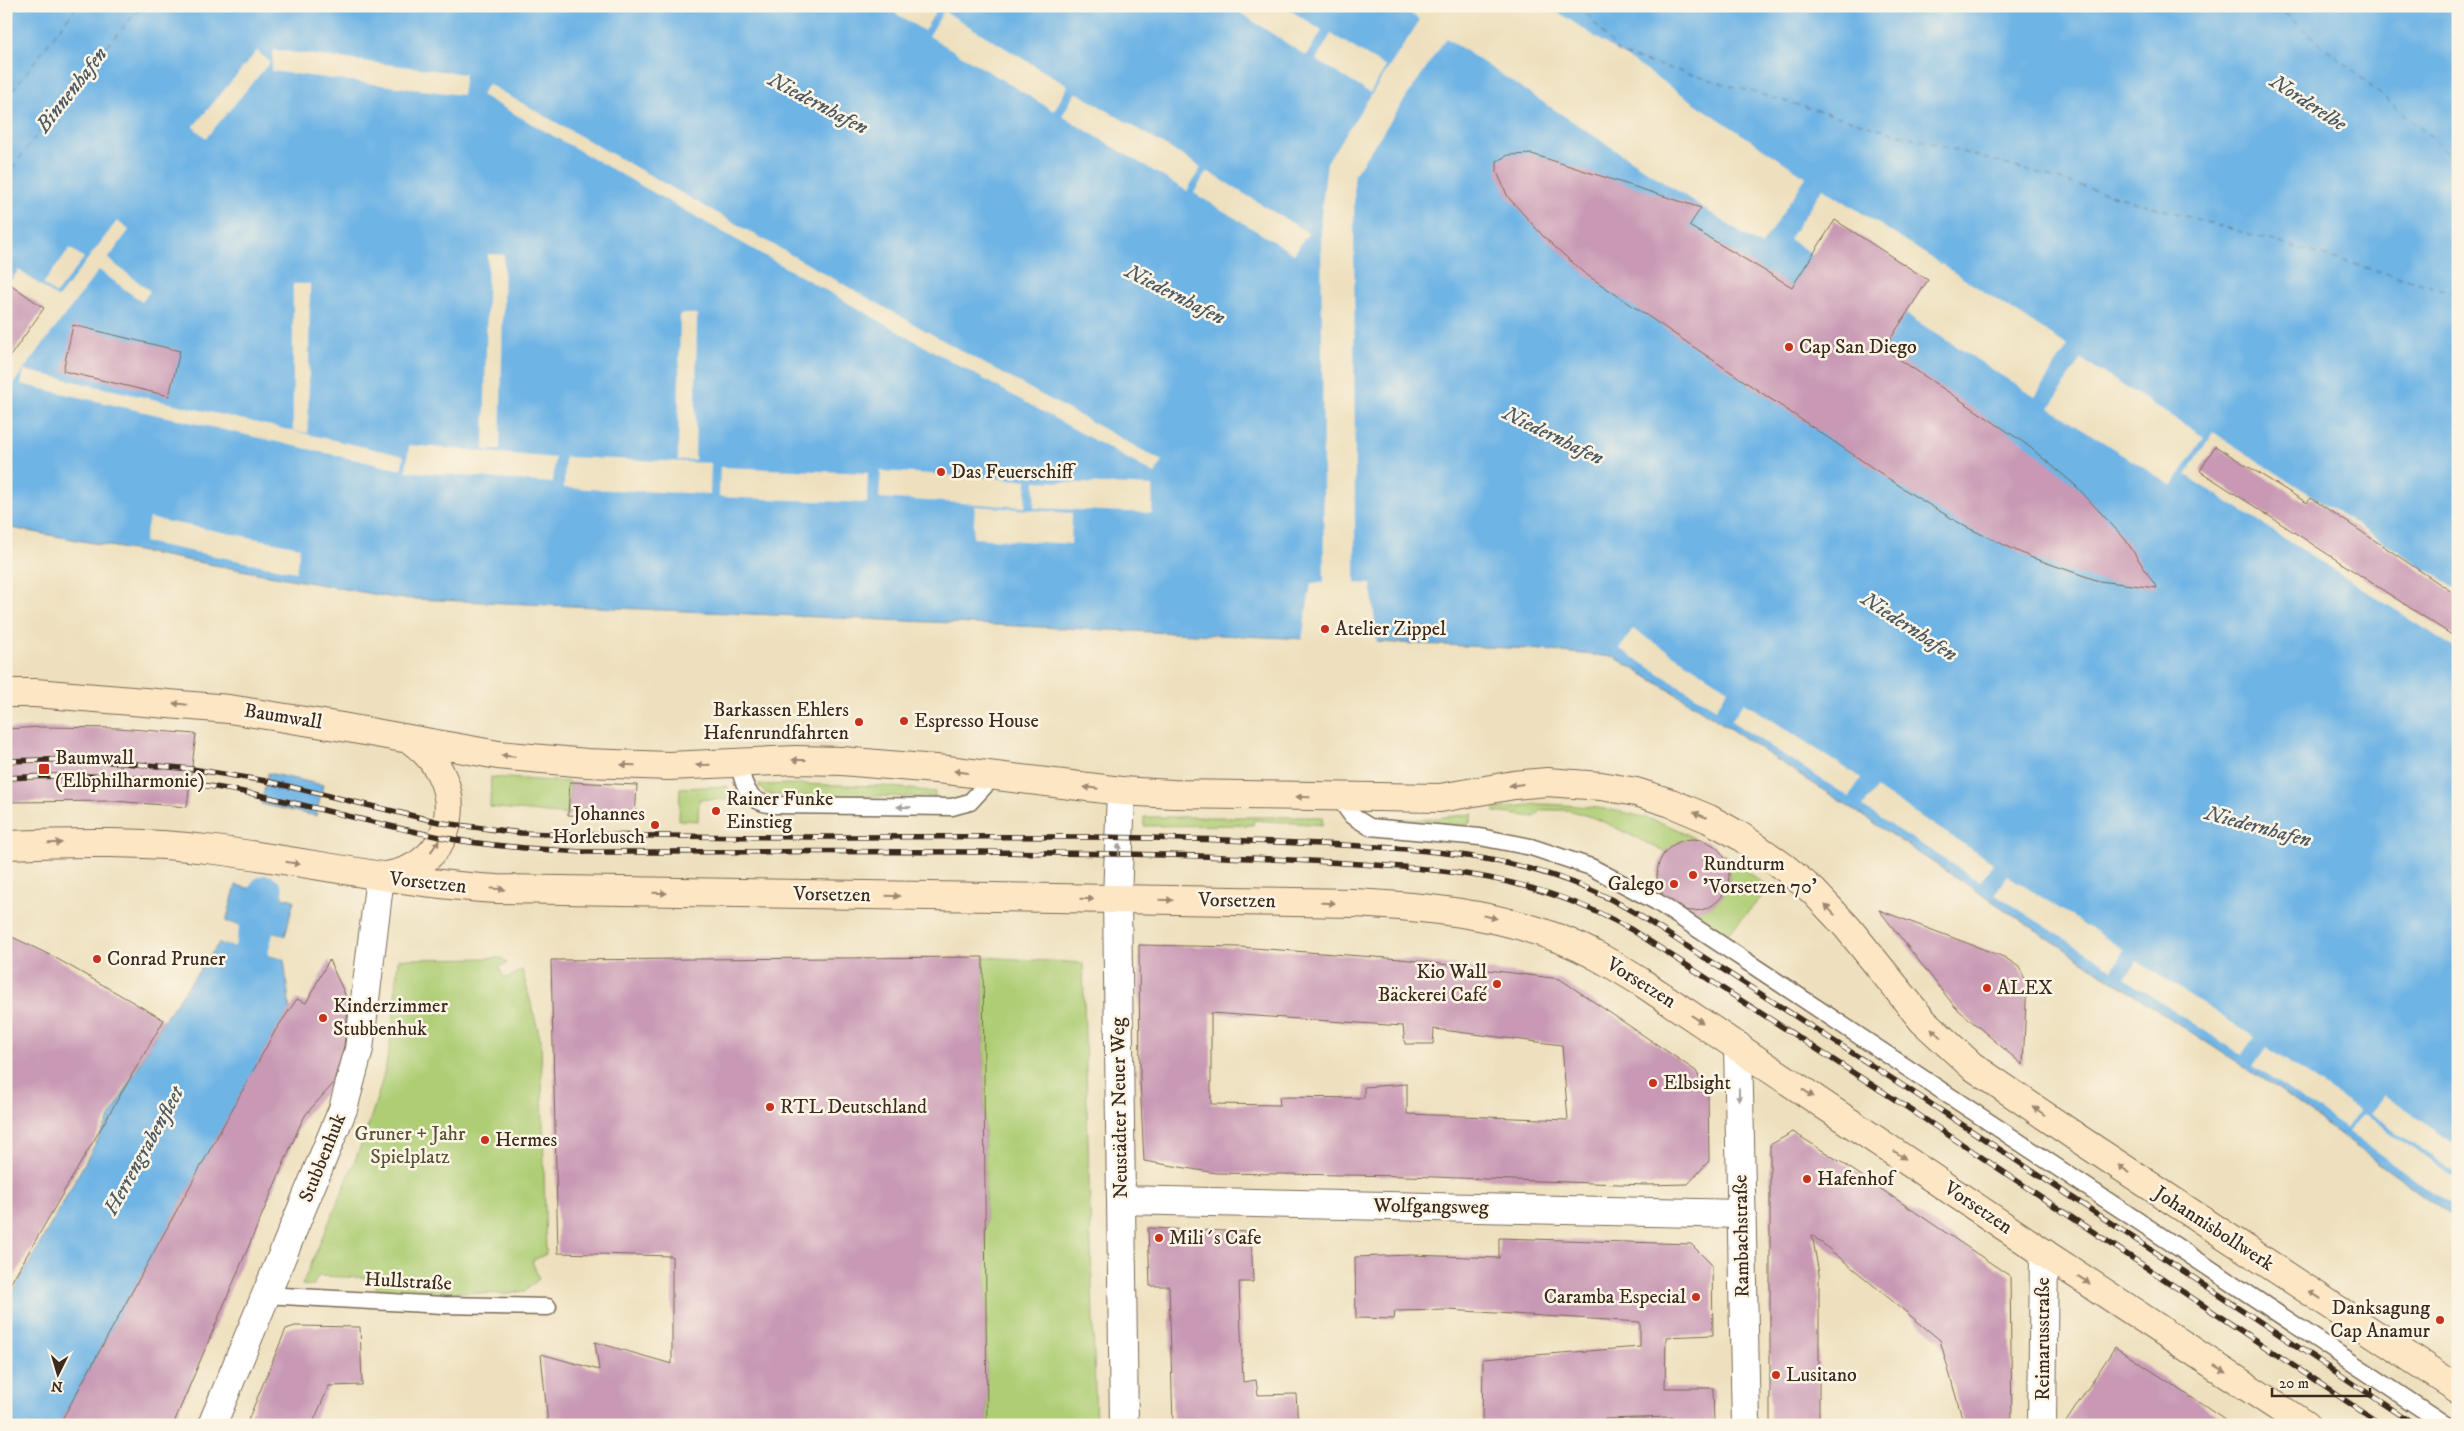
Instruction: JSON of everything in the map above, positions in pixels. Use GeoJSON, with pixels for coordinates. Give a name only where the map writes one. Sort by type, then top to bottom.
{"type":"FeatureCollection","features":[{"type":"Feature","properties":{"kind":"main road","name":"Baumwall"},"geometry":{"type":"LineString","coordinates":[[6,693],[63,695],[229,709],[498,755],[557,761],[668,766],[738,763]]}},
{"type":"Feature","properties":{"kind":"main road"},"geometry":{"type":"LineString","coordinates":[[380,878],[395,875],[423,861],[442,836],[448,822],[449,806],[445,778],[432,757],[412,741]]}},
{"type":"Feature","properties":{"kind":"main road"},"geometry":{"type":"LineString","coordinates":[[738,763],[788,760],[842,761],[993,776],[1121,792],[1339,798]]}},
{"type":"Feature","properties":{"kind":"main road","name":"Johannisbollwerk"},"geometry":{"type":"LineString","coordinates":[[1339,798],[1440,798],[1514,785],[1547,782],[1601,786],[1636,792],[1672,803],[1709,819],[1740,836],[1785,868],[1813,891],[1847,927],[1923,1021],[1972,1066],[2458,1389]]}},
{"type":"Feature","properties":{"kind":"main road","name":"Vorsetzen"},"geometry":{"type":"LineString","coordinates":[[6,845],[72,842],[139,844],[214,850],[380,878],[460,887],[544,891],[1355,903],[1456,910],[1492,917],[1562,939],[1598,956],[1738,1046],[2044,1253]]}},
{"type":"Feature","properties":{"kind":"main road"},"geometry":{"type":"LineString","coordinates":[[2044,1253],[2305,1425]]}},
{"type":"Feature","properties":{"kind":"street","name":"Neustädter Neuer Weg"},"geometry":{"type":"LineString","coordinates":[[1121,792],[1117,899],[1124,1425]]}},
{"type":"Feature","properties":{"kind":"street","name":"Stubbenhuk"},"geometry":{"type":"LineString","coordinates":[[212,1425],[328,1148],[353,1076],[363,1019],[380,878]]}},
{"type":"Feature","properties":{"kind":"street","name":"Rambachstraße"},"geometry":{"type":"LineString","coordinates":[[1738,1046],[1746,1425]]}},
{"type":"Feature","properties":{"kind":"street","name":"Wolfgangsweg"},"geometry":{"type":"LineString","coordinates":[[1121,1200],[1742,1214]]}},
{"type":"Feature","properties":{"kind":"street","name":"Reimarusstraße"},"geometry":{"type":"LineString","coordinates":[[2042,1425],[2044,1253]]}},
{"type":"Feature","properties":{"kind":"lane"},"geometry":{"type":"LineString","coordinates":[[738,763],[749,794],[756,801],[775,805],[952,807],[970,802],[993,776]]}},
{"type":"Feature","properties":{"kind":"lane"},"geometry":{"type":"LineString","coordinates":[[1339,798],[1352,816],[1370,827],[1480,837],[1531,847],[1591,867],[1657,902],[2446,1425]]}},
{"type":"Feature","properties":{"kind":"lane","name":"Hullstraße"},"geometry":{"type":"LineString","coordinates":[[265,1295],[443,1305],[548,1307]]}},
{"type":"Feature","properties":{"kind":"green space"},"geometry":{"type":"Polygon","coordinates":[[[491,777],[570,782],[568,815],[490,807],[491,777]]]}},
{"type":"Feature","properties":{"kind":"green space"},"geometry":{"type":"Polygon","coordinates":[[[758,785],[883,786],[935,792],[935,797],[775,795],[765,793],[758,785]]]}},
{"type":"Feature","properties":{"kind":"green space"},"geometry":{"type":"Polygon","coordinates":[[[727,786],[736,800],[699,799],[698,821],[679,820],[680,788],[727,786]]]}},
{"type":"Feature","properties":{"kind":"green space"},"geometry":{"type":"Polygon","coordinates":[[[1538,804],[1619,811],[1659,822],[1695,839],[1679,842],[1665,852],[1600,820],[1569,810],[1542,810],[1535,817],[1494,812],[1495,809],[1538,804]]]}},
{"type":"Feature","properties":{"kind":"green space"},"geometry":{"type":"Polygon","coordinates":[[[1473,814],[1469,824],[1465,825],[1383,821],[1383,819],[1427,819],[1473,814]]]}},
{"type":"Feature","properties":{"kind":"green space"},"geometry":{"type":"Polygon","coordinates":[[[1144,817],[1323,817],[1322,825],[1254,820],[1253,825],[1144,826],[1144,817]]]}},
{"type":"Feature","properties":{"kind":"green space"},"geometry":{"type":"Polygon","coordinates":[[[1722,853],[1770,888],[1724,938],[1676,908],[1702,909],[1713,905],[1721,898],[1727,889],[1729,878],[1728,866],[1722,853]]]}},
{"type":"Feature","properties":{"kind":"green space"},"geometry":{"type":"Polygon","coordinates":[[[983,957],[1083,963],[1096,1425],[987,1425],[983,957]]]}},
{"type":"Feature","properties":{"kind":"green space","name":"Gruner + Jahr Spielplatz"},"geometry":{"type":"Polygon","coordinates":[[[502,958],[507,963],[499,967],[503,976],[508,978],[522,970],[541,1041],[546,1254],[532,1261],[539,1279],[525,1291],[506,1294],[377,1289],[372,1278],[318,1276],[313,1286],[302,1285],[370,1121],[386,1065],[391,1039],[398,959],[502,958]]]}},
{"type":"Feature","properties":{"kind":"water"},"geometry":{"type":"Polygon","coordinates":[[[6,6],[2458,6],[2458,1221],[2276,1088],[1694,705],[1614,657],[1531,649],[394,598],[6,527],[6,6]]]}},
{"type":"Feature","properties":{"kind":"water"},"geometry":{"type":"Polygon","coordinates":[[[268,773],[323,785],[316,816],[261,804],[268,773]]]}},
{"type":"Feature","properties":{"kind":"water"},"geometry":{"type":"Polygon","coordinates":[[[236,885],[294,900],[285,936],[226,922],[236,885]]]}},
{"type":"Feature","properties":{"kind":"water"},"geometry":{"type":"Polygon","coordinates":[[[219,943],[284,959],[290,1010],[238,1100],[59,1425],[6,1425],[6,1305],[164,1020],[219,943]]]}},
{"type":"Feature","properties":{"kind":"pier"},"geometry":{"type":"Polygon","coordinates":[[[884,6],[939,6],[924,31],[884,6]]]}},
{"type":"Feature","properties":{"kind":"pier"},"geometry":{"type":"Polygon","coordinates":[[[1230,6],[1284,6],[1322,31],[1306,56],[1230,6]]]}},
{"type":"Feature","properties":{"kind":"pier"},"geometry":{"type":"Polygon","coordinates":[[[1399,6],[1549,6],[1806,177],[1761,246],[1446,38],[1354,175],[1355,583],[1371,584],[1377,644],[1302,640],[1311,583],[1324,583],[1321,215],[1327,162],[1420,20],[1399,6]]]}},
{"type":"Feature","properties":{"kind":"pier"},"geometry":{"type":"Polygon","coordinates":[[[944,11],[1068,86],[1054,111],[929,36],[944,11]]]}},
{"type":"Feature","properties":{"kind":"pier"},"geometry":{"type":"Polygon","coordinates":[[[1331,34],[1386,67],[1370,93],[1316,60],[1331,34]]]}},
{"type":"Feature","properties":{"kind":"pier"},"geometry":{"type":"Polygon","coordinates":[[[274,50],[465,74],[462,95],[271,71],[274,50]]]}},
{"type":"Feature","properties":{"kind":"pier"},"geometry":{"type":"Polygon","coordinates":[[[257,51],[270,62],[206,138],[193,127],[257,51]]]}},
{"type":"Feature","properties":{"kind":"pier"},"geometry":{"type":"Polygon","coordinates":[[[488,84],[976,359],[1162,461],[1155,474],[924,346],[481,95],[488,84]]]}},
{"type":"Feature","properties":{"kind":"pier"},"geometry":{"type":"Polygon","coordinates":[[[1076,92],[1201,167],[1187,191],[1062,116],[1076,92]]]}},
{"type":"Feature","properties":{"kind":"pier"},"geometry":{"type":"Polygon","coordinates":[[[1207,171],[1308,233],[1294,254],[1194,193],[1207,171]]]}},
{"type":"Feature","properties":{"kind":"pier"},"geometry":{"type":"Polygon","coordinates":[[[1823,188],[2068,346],[2035,397],[1789,239],[1823,188]]]}},
{"type":"Feature","properties":{"kind":"pier"},"geometry":{"type":"Polygon","coordinates":[[[117,221],[129,230],[108,259],[150,291],[142,302],[99,270],[13,384],[6,379],[6,366],[12,359],[6,354],[6,287],[19,270],[58,298],[117,221]]]}},
{"type":"Feature","properties":{"kind":"pier"},"geometry":{"type":"Polygon","coordinates":[[[70,248],[84,258],[56,294],[43,284],[70,248]]]}},
{"type":"Feature","properties":{"kind":"pier"},"geometry":{"type":"Polygon","coordinates":[[[488,254],[504,255],[500,450],[484,450],[488,254]]]}},
{"type":"Feature","properties":{"kind":"pier"},"geometry":{"type":"Polygon","coordinates":[[[293,284],[310,284],[308,433],[293,431],[293,284]]]}},
{"type":"Feature","properties":{"kind":"pier"},"geometry":{"type":"Polygon","coordinates":[[[680,314],[697,314],[695,460],[678,460],[680,314]]]}},
{"type":"Feature","properties":{"kind":"pier"},"geometry":{"type":"Polygon","coordinates":[[[2081,359],[2204,437],[2172,486],[2050,408],[2081,359]]]}},
{"type":"Feature","properties":{"kind":"pier"},"geometry":{"type":"Polygon","coordinates":[[[24,370],[404,456],[401,470],[21,384],[24,370]]]}},
{"type":"Feature","properties":{"kind":"pier"},"geometry":{"type":"Polygon","coordinates":[[[2213,432],[2458,590],[2458,650],[2186,475],[2213,432]]]}},
{"type":"Feature","properties":{"kind":"pier"},"geometry":{"type":"Polygon","coordinates":[[[409,445],[555,458],[553,483],[406,471],[409,445]]]}},
{"type":"Feature","properties":{"kind":"pier"},"geometry":{"type":"Polygon","coordinates":[[[565,457],[711,463],[710,494],[564,488],[565,457]]]}},
{"type":"Feature","properties":{"kind":"pier"},"geometry":{"type":"Polygon","coordinates":[[[720,467],[868,473],[867,503],[719,497],[720,467]]]}},
{"type":"Feature","properties":{"kind":"pier"},"geometry":{"type":"Polygon","coordinates":[[[881,471],[1027,480],[1025,507],[879,498],[881,471]]]}},
{"type":"Feature","properties":{"kind":"pier"},"geometry":{"type":"Polygon","coordinates":[[[1035,481],[1153,486],[1152,513],[1034,508],[1035,481]]]}},
{"type":"Feature","properties":{"kind":"pier"},"geometry":{"type":"Polygon","coordinates":[[[975,506],[1072,513],[1071,544],[973,538],[975,506]]]}},
{"type":"Feature","properties":{"kind":"pier"},"geometry":{"type":"Polygon","coordinates":[[[149,518],[300,547],[296,572],[144,542],[149,518]]]}},
{"type":"Feature","properties":{"kind":"pier"},"geometry":{"type":"Polygon","coordinates":[[[1633,629],[1728,689],[1716,709],[1620,649],[1633,629]]]}},
{"type":"Feature","properties":{"kind":"pier"},"geometry":{"type":"Polygon","coordinates":[[[1744,702],[1861,778],[1849,797],[1731,721],[1744,702]]]}},
{"type":"Feature","properties":{"kind":"pier"},"geometry":{"type":"Polygon","coordinates":[[[1876,788],[1993,863],[1980,882],[1863,807],[1876,788]]]}},
{"type":"Feature","properties":{"kind":"pier"},"geometry":{"type":"Polygon","coordinates":[[[2007,875],[2124,950],[2112,969],[1995,894],[2007,875]]]}},
{"type":"Feature","properties":{"kind":"pier"},"geometry":{"type":"Polygon","coordinates":[[[226,922],[285,936],[284,939],[226,924],[226,922]]]}},
{"type":"Feature","properties":{"kind":"pier"},"geometry":{"type":"Polygon","coordinates":[[[220,941],[284,956],[284,959],[219,943],[220,941]]]}},
{"type":"Feature","properties":{"kind":"pier"},"geometry":{"type":"Polygon","coordinates":[[[2137,961],[2254,1037],[2242,1055],[2125,979],[2137,961]]]}},
{"type":"Feature","properties":{"kind":"pier"},"geometry":{"type":"Polygon","coordinates":[[[2266,1047],[2359,1110],[2346,1129],[2253,1066],[2266,1047]]]}},
{"type":"Feature","properties":{"kind":"pier"},"geometry":{"type":"Polygon","coordinates":[[[2383,1095],[2458,1146],[2458,1175],[2370,1113],[2383,1095]]]}},
{"type":"Feature","properties":{"kind":"pier"},"geometry":{"type":"Polygon","coordinates":[[[2363,1113],[2458,1181],[2458,1210],[2349,1132],[2363,1113]]]}},
{"type":"Feature","properties":{"kind":"building","name":"Cap San Diego"},"geometry":{"type":"Polygon","coordinates":[[[1532,154],[1701,208],[1689,226],[1792,287],[1835,220],[1928,280],[1884,349],[2026,444],[2075,485],[2125,539],[2157,588],[2099,581],[2030,557],[1966,527],[1913,495],[1584,273],[1543,236],[1508,197],[1497,172],[1497,161],[1508,155],[1532,154]]]}},
{"type":"Feature","properties":{"kind":"building"},"geometry":{"type":"Polygon","coordinates":[[[6,281],[44,308],[6,362],[6,281]]]}},
{"type":"Feature","properties":{"kind":"building"},"geometry":{"type":"Polygon","coordinates":[[[73,325],[180,351],[169,396],[63,371],[73,325]]]}},
{"type":"Feature","properties":{"kind":"building"},"geometry":{"type":"Polygon","coordinates":[[[2215,446],[2307,503],[2311,498],[2458,596],[2458,639],[2200,471],[2215,446]]]}},
{"type":"Feature","properties":{"kind":"building"},"geometry":{"type":"Polygon","coordinates":[[[41,727],[118,728],[196,734],[187,807],[115,801],[6,802],[6,729],[41,727]]]}},
{"type":"Feature","properties":{"kind":"building"},"geometry":{"type":"Polygon","coordinates":[[[570,782],[637,785],[635,818],[568,815],[570,782]]]}},
{"type":"Feature","properties":{"kind":"building","name":"Rundturm 'Vorsetzen 70'"},"geometry":{"type":"Polygon","coordinates":[[[1693,839],[1713,845],[1723,855],[1729,875],[1723,895],[1713,905],[1693,911],[1673,905],[1663,895],[1657,875],[1663,855],[1673,845],[1693,839]]]}},
{"type":"Feature","properties":{"kind":"building"},"geometry":{"type":"Polygon","coordinates":[[[1879,910],[2004,957],[2019,967],[2027,983],[2023,1065],[1955,1007],[1879,910]]]}},
{"type":"Feature","properties":{"kind":"building"},"geometry":{"type":"Polygon","coordinates":[[[6,934],[54,957],[164,1020],[6,1291],[6,934]]]}},
{"type":"Feature","properties":{"kind":"building"},"geometry":{"type":"Polygon","coordinates":[[[1139,945],[1240,947],[1401,959],[1560,979],[1696,1071],[1708,1095],[1709,1161],[1688,1184],[1645,1185],[1408,1176],[1216,1173],[1144,1161],[1140,1081],[1139,945]],[[1211,1013],[1211,1104],[1280,1105],[1279,1097],[1364,1098],[1364,1087],[1407,1084],[1407,1114],[1568,1120],[1562,1045],[1434,1029],[1433,1044],[1405,1044],[1403,1026],[1211,1013]]]}},
{"type":"Feature","properties":{"kind":"building","name":"RTL Deutschland"},"geometry":{"type":"Polygon","coordinates":[[[983,957],[987,1425],[548,1425],[541,1354],[599,1370],[595,1342],[672,1364],[672,1256],[558,1253],[551,960],[983,957]]]}},
{"type":"Feature","properties":{"kind":"building"},"geometry":{"type":"Polygon","coordinates":[[[329,960],[344,992],[348,1009],[344,1046],[333,1084],[306,1114],[300,1125],[173,1425],[59,1425],[275,1031],[297,999],[306,1003],[329,960]]]}},
{"type":"Feature","properties":{"kind":"building"},"geometry":{"type":"Polygon","coordinates":[[[1793,1132],[1844,1164],[2010,1276],[2012,1425],[1964,1425],[1940,1340],[1812,1235],[1819,1274],[1819,1425],[1770,1425],[1770,1145],[1793,1132]]]}},
{"type":"Feature","properties":{"kind":"building"},"geometry":{"type":"Polygon","coordinates":[[[1148,1228],[1251,1232],[1253,1282],[1239,1282],[1243,1382],[1256,1380],[1258,1395],[1296,1394],[1298,1425],[1173,1425],[1169,1286],[1150,1286],[1148,1228]]]}},
{"type":"Feature","properties":{"kind":"building"},"geometry":{"type":"Polygon","coordinates":[[[1499,1238],[1691,1244],[1712,1265],[1713,1335],[1666,1337],[1665,1388],[1713,1388],[1714,1425],[1672,1425],[1672,1417],[1604,1419],[1603,1425],[1482,1425],[1483,1359],[1640,1347],[1640,1322],[1448,1310],[1395,1311],[1394,1319],[1356,1318],[1355,1257],[1411,1255],[1499,1258],[1499,1238]]]}},
{"type":"Feature","properties":{"kind":"building"},"geometry":{"type":"Polygon","coordinates":[[[295,1326],[360,1327],[362,1385],[329,1386],[312,1425],[246,1425],[286,1329],[295,1326]]]}},
{"type":"Feature","properties":{"kind":"building"},"geometry":{"type":"Polygon","coordinates":[[[2115,1347],[2169,1382],[2232,1425],[2064,1425],[2115,1347]]]}},
{"type":"Feature","properties":{"kind":"waterway","name":"Herrengrabenfleet"},"geometry":{"type":"LineString","coordinates":[[231,992],[249,959],[266,892]]}},
{"type":"Feature","properties":{"kind":"ferry route"},"geometry":{"type":"LineString","coordinates":[[6,99],[77,6]]}},
{"type":"Feature","properties":{"kind":"ferry route"},"geometry":{"type":"LineString","coordinates":[[6,177],[77,80],[142,6]]}},
{"type":"Feature","properties":{"kind":"ferry route"},"geometry":{"type":"LineString","coordinates":[[1581,6],[1620,54],[2458,294]]}},
{"type":"Feature","properties":{"kind":"ferry route"},"geometry":{"type":"LineString","coordinates":[[2276,6],[2458,162]]}},
{"type":"Feature","properties":{"kind":"railway"},"geometry":{"type":"LineString","coordinates":[[6,761],[79,759],[192,769],[266,781],[443,823],[521,833],[732,837],[1083,837],[1231,840],[1403,849],[1444,853],[1524,867],[1563,879],[1601,894],[1637,914],[1919,1096],[2416,1425]]}},
{"type":"Feature","properties":{"kind":"railway"},"geometry":{"type":"LineString","coordinates":[[6,778],[70,776],[135,778],[200,785],[263,796],[440,837],[493,845],[547,850],[583,852],[849,851],[1143,854],[1329,862],[1409,868],[1485,877],[1521,885],[1558,896],[1595,911],[1632,930],[1908,1108],[2382,1425]]}},
{"type":"Feature","properties":{"kind":"place","name":"Cap San Diego"},"geometry":{"type":"Point","coordinates":[1789,347]}},
{"type":"Feature","properties":{"kind":"place","name":"Das Feuerschiff"},"geometry":{"type":"Point","coordinates":[941,472]}},
{"type":"Feature","properties":{"kind":"place","name":"Atelier Zippel"},"geometry":{"type":"Point","coordinates":[1325,629]}},
{"type":"Feature","properties":{"kind":"place","name":"Espresso House"},"geometry":{"type":"Point","coordinates":[904,721]}},
{"type":"Feature","properties":{"kind":"place","name":"Barkassen Ehlers Hafenrundfahrten"},"geometry":{"type":"Point","coordinates":[859,722]}},
{"type":"Feature","properties":{"kind":"place","name":"Baumwall (Elbphilharmonie)"},"geometry":{"type":"Point","coordinates":[44,769]}},
{"type":"Feature","properties":{"kind":"place","name":"Rainer Funke Einstieg"},"geometry":{"type":"Point","coordinates":[716,811]}},
{"type":"Feature","properties":{"kind":"place","name":"Johannes Horlebusch"},"geometry":{"type":"Point","coordinates":[655,825]}},
{"type":"Feature","properties":{"kind":"place","name":"Rundturm 'Vorsetzen 70'"},"geometry":{"type":"Point","coordinates":[1693,875]}},
{"type":"Feature","properties":{"kind":"place","name":"Galego"},"geometry":{"type":"Point","coordinates":[1674,884]}},
{"type":"Feature","properties":{"kind":"place","name":"Conrad Pruner"},"geometry":{"type":"Point","coordinates":[97,959]}},
{"type":"Feature","properties":{"kind":"place","name":"Kio Wall Bäckerei Café"},"geometry":{"type":"Point","coordinates":[1497,984]}},
{"type":"Feature","properties":{"kind":"place","name":"ALEX"},"geometry":{"type":"Point","coordinates":[1987,988]}},
{"type":"Feature","properties":{"kind":"place","name":"Kinderzimmer Stubbenhuk"},"geometry":{"type":"Point","coordinates":[323,1018]}},
{"type":"Feature","properties":{"kind":"place","name":"Elbsight"},"geometry":{"type":"Point","coordinates":[1653,1083]}},
{"type":"Feature","properties":{"kind":"place","name":"RTL Deutschland"},"geometry":{"type":"Point","coordinates":[770,1107]}},
{"type":"Feature","properties":{"kind":"place","name":"Hermes"},"geometry":{"type":"Point","coordinates":[485,1140]}},
{"type":"Feature","properties":{"kind":"place","name":"Hafenhof"},"geometry":{"type":"Point","coordinates":[1807,1179]}},
{"type":"Feature","properties":{"kind":"place","name":"Mili´s Cafe"},"geometry":{"type":"Point","coordinates":[1159,1238]}},
{"type":"Feature","properties":{"kind":"place","name":"Caramba Especial"},"geometry":{"type":"Point","coordinates":[1696,1297]}},
{"type":"Feature","properties":{"kind":"place","name":"Danksagung Cap Anamur"},"geometry":{"type":"Point","coordinates":[2440,1320]}},
{"type":"Feature","properties":{"kind":"place","name":"Lusitano"},"geometry":{"type":"Point","coordinates":[1776,1375]}},
{"type":"Feature","properties":{"kind":"water label","name":"Binnenhafen"},"geometry":{"type":"Point","coordinates":[72,90]}},
{"type":"Feature","properties":{"kind":"water label","name":"Norderelbe"},"geometry":{"type":"Point","coordinates":[2308,103]}},
{"type":"Feature","properties":{"kind":"water label","name":"Niedernhafen"},"geometry":{"type":"Point","coordinates":[818,104]}},
{"type":"Feature","properties":{"kind":"water label","name":"Niedernhafen"},"geometry":{"type":"Point","coordinates":[1175,295]}},
{"type":"Feature","properties":{"kind":"water label","name":"Niedernhafen"},"geometry":{"type":"Point","coordinates":[1553,436]}},
{"type":"Feature","properties":{"kind":"water label","name":"Niedernhafen"},"geometry":{"type":"Point","coordinates":[1909,627]}},
{"type":"Feature","properties":{"kind":"water label","name":"Niedernhafen"},"geometry":{"type":"Point","coordinates":[2258,827]}}]}
